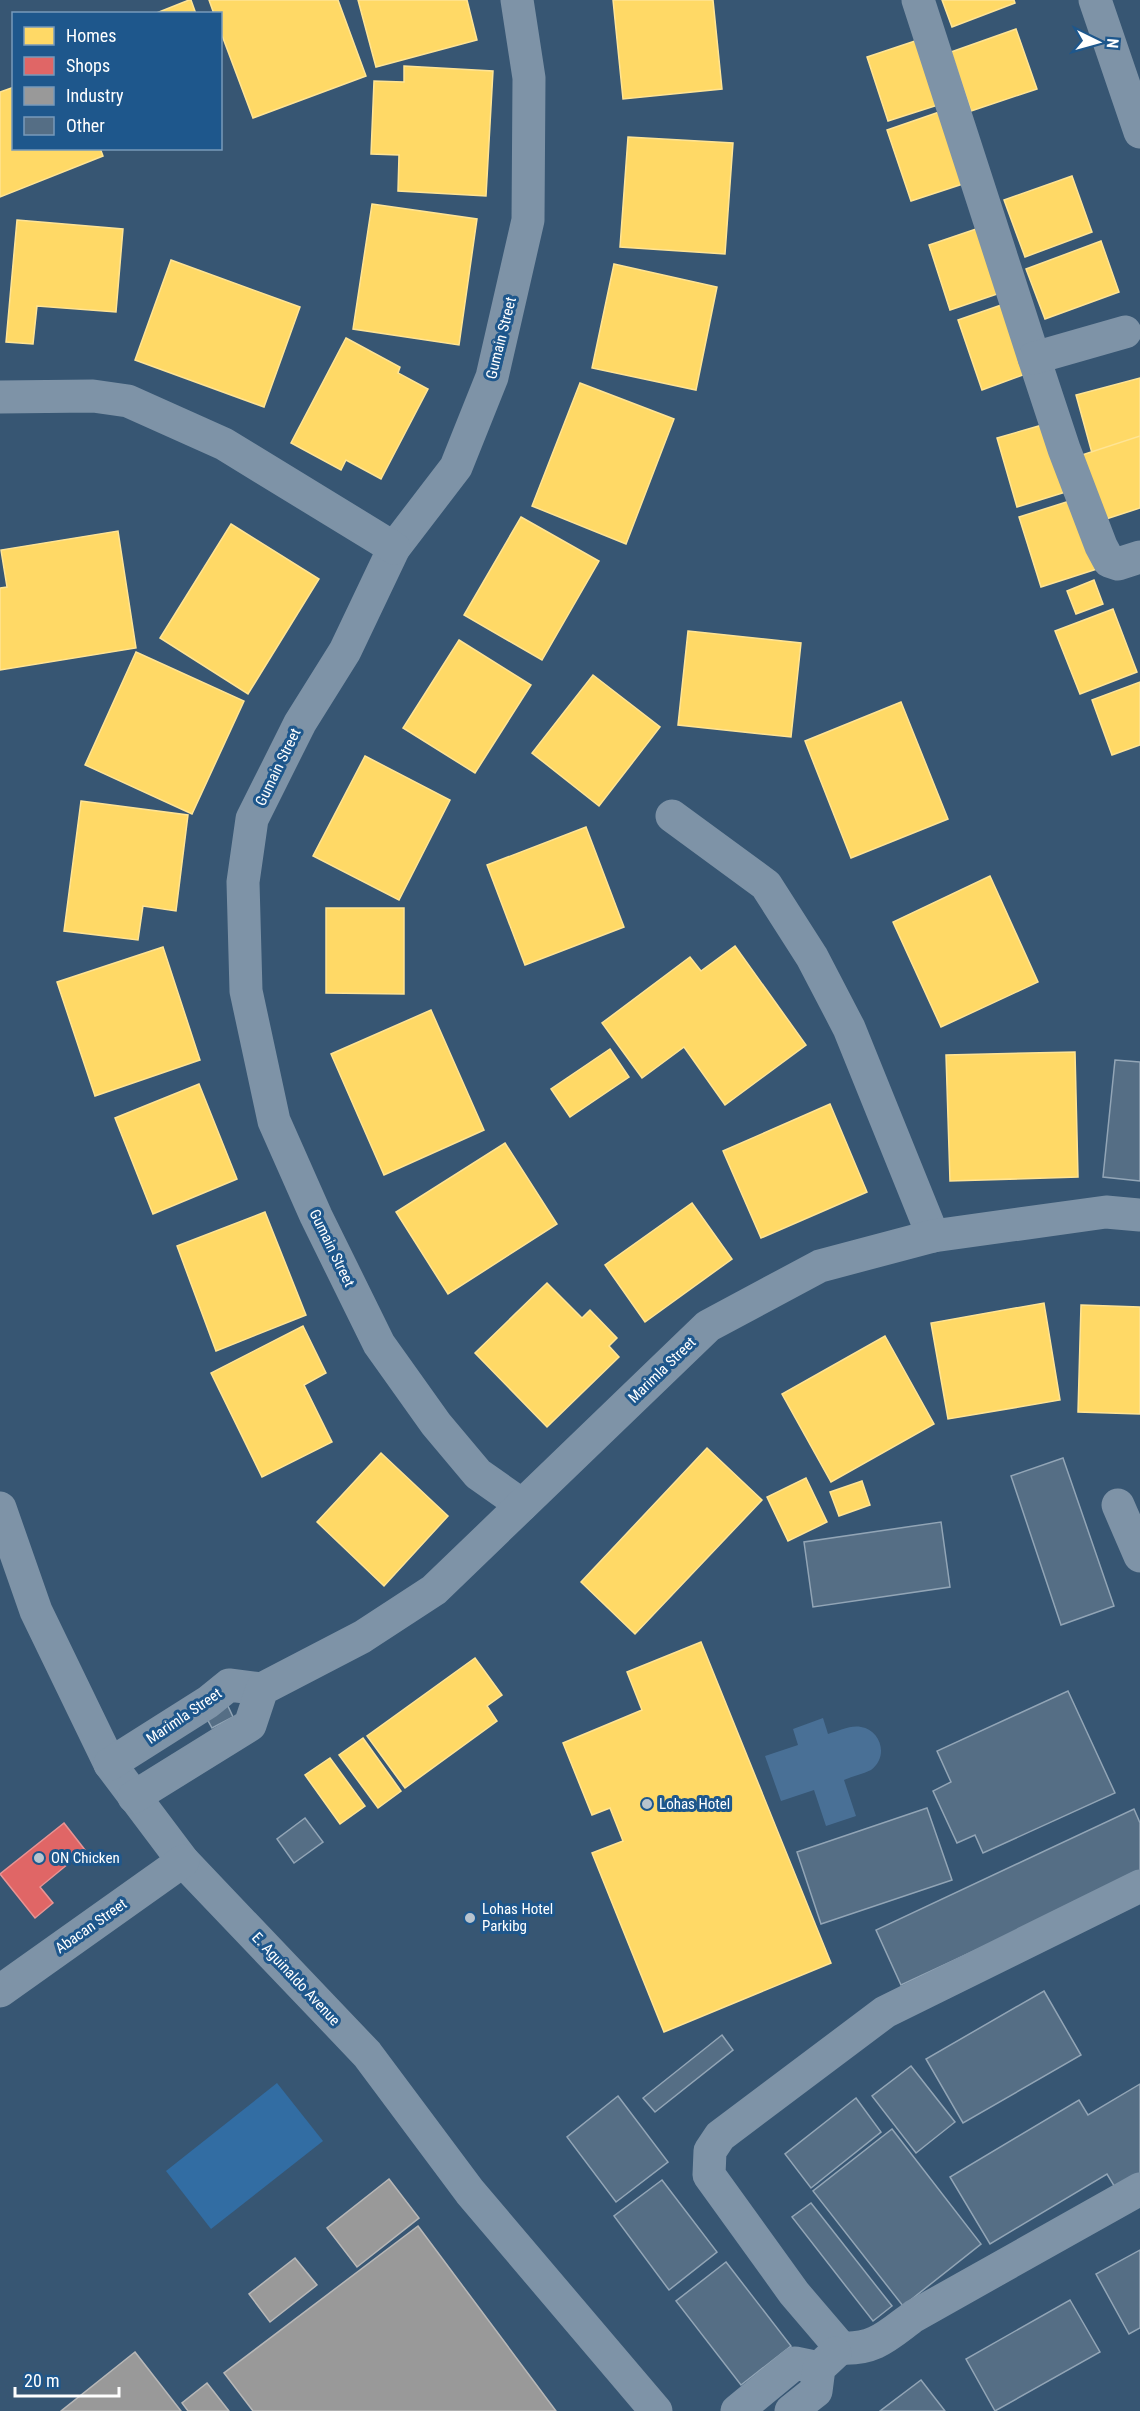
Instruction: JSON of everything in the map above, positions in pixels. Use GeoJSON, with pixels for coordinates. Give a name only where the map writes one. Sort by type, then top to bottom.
{"type":"FeatureCollection","features":[{"type":"Feature","properties":{"kind":"street","name":"Gumain Street"},"geometry":{"type":"LineString","coordinates":[[517,0],[529,78],[528,220],[492,377],[456,467],[394,548],[345,651],[300,723],[252,819],[243,882],[246,991],[274,1121],[316,1216],[379,1344],[436,1424],[478,1474],[522,1505]]}},
{"type":"Feature","properties":{"kind":"street"},"geometry":{"type":"LineString","coordinates":[[918,0],[925,28],[1064,449],[1108,561],[1118,564],[1140,557]]}},
{"type":"Feature","properties":{"kind":"street"},"geometry":{"type":"LineString","coordinates":[[1095,0],[1140,132]]}},
{"type":"Feature","properties":{"kind":"street"},"geometry":{"type":"LineString","coordinates":[[1034,358],[1125,332]]}},
{"type":"Feature","properties":{"kind":"street"},"geometry":{"type":"LineString","coordinates":[[0,397],[93,396],[128,401],[224,444],[394,548]]}},
{"type":"Feature","properties":{"kind":"street"},"geometry":{"type":"LineString","coordinates":[[672,816],[766,885],[812,957],[849,1028],[933,1236]]}},
{"type":"Feature","properties":{"kind":"street","name":"Marimla Street"},"geometry":{"type":"LineString","coordinates":[[110,1764],[208,1702],[229,1685],[262,1689],[362,1637],[434,1590],[708,1326],[820,1266],[933,1236],[1106,1212],[1140,1215]]}},
{"type":"Feature","properties":{"kind":"street"},"geometry":{"type":"LineString","coordinates":[[1118,1505],[1140,1556]]}},
{"type":"Feature","properties":{"kind":"street","name":"E. Aguinaldo Avenue"},"geometry":{"type":"LineString","coordinates":[[0,1508],[36,1611],[110,1764],[183,1861],[367,2054],[470,2192],[656,2411]]}},
{"type":"Feature","properties":{"kind":"street"},"geometry":{"type":"LineString","coordinates":[[134,1797],[250,1725],[262,1689]]}},
{"type":"Feature","properties":{"kind":"street","name":"Abacan Street"},"geometry":{"type":"LineString","coordinates":[[0,1991],[183,1861]]}},
{"type":"Feature","properties":{"kind":"street"},"geometry":{"type":"LineString","coordinates":[[830,2358],[794,2293],[709,2175],[710,2151],[720,2136],[885,2012],[1140,1886]]}},
{"type":"Feature","properties":{"kind":"street"},"geometry":{"type":"LineString","coordinates":[[737,2411],[795,2363],[830,2358],[879,2341],[914,2316],[1140,2189]]}},
{"type":"Feature","properties":{"kind":"street"},"geometry":{"type":"LineString","coordinates":[[791,2411],[816,2391],[830,2358]]}},
{"type":"Feature","properties":{"kind":"shaded area"},"geometry":{"type":"Polygon","coordinates":[[[823,1718],[828,1734],[853,1727],[868,1729],[878,1738],[881,1751],[877,1765],[871,1770],[844,1780],[856,1816],[826,1826],[814,1790],[781,1801],[765,1756],[798,1745],[793,1729],[823,1718]]]}},
{"type":"Feature","properties":{"kind":"shaded area"},"geometry":{"type":"Polygon","coordinates":[[[277,2083],[323,2141],[211,2229],[166,2171],[277,2083]]]}},
{"type":"Feature","properties":{"kind":"building: Homes"},"geometry":{"type":"Polygon","coordinates":[[[189,0],[195,12],[159,12],[189,0]]]}},
{"type":"Feature","properties":{"kind":"building: Homes"},"geometry":{"type":"Polygon","coordinates":[[[209,0],[338,0],[366,76],[253,118],[222,35],[222,12],[213,12],[209,0]]]}},
{"type":"Feature","properties":{"kind":"building: Homes"},"geometry":{"type":"Polygon","coordinates":[[[358,0],[467,0],[477,40],[376,67],[358,0]]]}},
{"type":"Feature","properties":{"kind":"building: Homes"},"geometry":{"type":"Polygon","coordinates":[[[613,0],[713,0],[722,89],[623,99],[613,0]]]}},
{"type":"Feature","properties":{"kind":"building: Homes"},"geometry":{"type":"Polygon","coordinates":[[[942,0],[1014,0],[1015,3],[952,27],[942,0]]]}},
{"type":"Feature","properties":{"kind":"building: Homes"},"geometry":{"type":"Polygon","coordinates":[[[1016,29],[1037,89],[971,111],[951,52],[1016,29]]]}},
{"type":"Feature","properties":{"kind":"building: Homes"},"geometry":{"type":"Polygon","coordinates":[[[921,39],[941,104],[888,121],[867,57],[921,39]]]}},
{"type":"Feature","properties":{"kind":"building: Homes"},"geometry":{"type":"Polygon","coordinates":[[[404,66],[493,71],[486,196],[398,191],[399,155],[371,154],[374,81],[404,82],[404,66]]]}},
{"type":"Feature","properties":{"kind":"building: Homes"},"geometry":{"type":"Polygon","coordinates":[[[12,88],[12,150],[101,150],[103,156],[0,197],[0,92],[12,88]]]}},
{"type":"Feature","properties":{"kind":"building: Homes"},"geometry":{"type":"Polygon","coordinates":[[[945,110],[969,182],[911,201],[887,130],[945,110]]]}},
{"type":"Feature","properties":{"kind":"building: Homes"},"geometry":{"type":"Polygon","coordinates":[[[628,137],[733,143],[725,254],[620,247],[628,137]]]}},
{"type":"Feature","properties":{"kind":"building: Homes"},"geometry":{"type":"Polygon","coordinates":[[[1072,176],[1092,232],[1025,257],[1004,200],[1072,176]]]}},
{"type":"Feature","properties":{"kind":"building: Homes"},"geometry":{"type":"Polygon","coordinates":[[[372,204],[477,219],[459,345],[353,329],[372,204]]]}},
{"type":"Feature","properties":{"kind":"building: Homes"},"geometry":{"type":"Polygon","coordinates":[[[17,220],[123,229],[116,312],[37,306],[33,344],[6,342],[17,220]]]}},
{"type":"Feature","properties":{"kind":"building: Homes"},"geometry":{"type":"Polygon","coordinates":[[[982,227],[1003,292],[950,310],[929,245],[982,227]]]}},
{"type":"Feature","properties":{"kind":"building: Homes"},"geometry":{"type":"Polygon","coordinates":[[[1101,241],[1119,292],[1045,319],[1026,269],[1101,241]]]}},
{"type":"Feature","properties":{"kind":"building: Homes"},"geometry":{"type":"Polygon","coordinates":[[[171,260],[300,307],[264,407],[135,360],[171,260]]]}},
{"type":"Feature","properties":{"kind":"building: Homes"},"geometry":{"type":"Polygon","coordinates":[[[614,264],[717,287],[696,390],[592,368],[614,264]]]}},
{"type":"Feature","properties":{"kind":"building: Homes"},"geometry":{"type":"Polygon","coordinates":[[[1007,303],[1031,372],[982,390],[958,320],[1007,303]]]}},
{"type":"Feature","properties":{"kind":"building: Homes"},"geometry":{"type":"Polygon","coordinates":[[[346,338],[400,367],[398,373],[428,389],[381,479],[346,460],[341,470],[291,443],[346,338]]]}},
{"type":"Feature","properties":{"kind":"building: Homes"},"geometry":{"type":"Polygon","coordinates":[[[1140,378],[1140,440],[1092,453],[1076,395],[1140,378]]]}},
{"type":"Feature","properties":{"kind":"building: Homes"},"geometry":{"type":"Polygon","coordinates":[[[580,383],[674,419],[626,544],[532,506],[580,383]]]}},
{"type":"Feature","properties":{"kind":"building: Homes"},"geometry":{"type":"Polygon","coordinates":[[[1049,423],[1069,491],[1017,507],[997,438],[1049,423]]]}},
{"type":"Feature","properties":{"kind":"building: Homes"},"geometry":{"type":"Polygon","coordinates":[[[1140,436],[1140,508],[1103,520],[1082,455],[1140,436]]]}},
{"type":"Feature","properties":{"kind":"building: Homes"},"geometry":{"type":"Polygon","coordinates":[[[1076,499],[1097,569],[1041,587],[1019,517],[1076,499]]]}},
{"type":"Feature","properties":{"kind":"building: Homes"},"geometry":{"type":"Polygon","coordinates":[[[521,517],[599,561],[542,660],[464,615],[521,517]]]}},
{"type":"Feature","properties":{"kind":"building: Homes"},"geometry":{"type":"Polygon","coordinates":[[[231,524],[319,579],[248,694],[160,638],[231,524]]]}},
{"type":"Feature","properties":{"kind":"building: Homes"},"geometry":{"type":"Polygon","coordinates":[[[118,531],[136,648],[0,670],[0,588],[7,587],[1,550],[118,531]]]}},
{"type":"Feature","properties":{"kind":"building: Homes"},"geometry":{"type":"Polygon","coordinates":[[[1094,580],[1103,604],[1076,614],[1067,591],[1094,580]]]}},
{"type":"Feature","properties":{"kind":"building: Homes"},"geometry":{"type":"Polygon","coordinates":[[[1113,609],[1137,672],[1080,694],[1055,631],[1113,609]]]}},
{"type":"Feature","properties":{"kind":"building: Homes"},"geometry":{"type":"Polygon","coordinates":[[[688,631],[801,643],[791,737],[678,725],[688,631]]]}},
{"type":"Feature","properties":{"kind":"building: Homes"},"geometry":{"type":"Polygon","coordinates":[[[459,640],[531,685],[475,773],[403,728],[459,640]]]}},
{"type":"Feature","properties":{"kind":"building: Homes"},"geometry":{"type":"Polygon","coordinates":[[[136,652],[244,701],[192,814],[85,765],[136,652]]]}},
{"type":"Feature","properties":{"kind":"building: Homes"},"geometry":{"type":"Polygon","coordinates":[[[593,675],[660,727],[599,806],[532,753],[593,675]]]}},
{"type":"Feature","properties":{"kind":"building: Homes"},"geometry":{"type":"Polygon","coordinates":[[[1140,682],[1140,745],[1112,755],[1092,700],[1140,682]]]}},
{"type":"Feature","properties":{"kind":"building: Homes"},"geometry":{"type":"Polygon","coordinates":[[[901,702],[948,819],[851,858],[805,741],[901,702]]]}},
{"type":"Feature","properties":{"kind":"building: Homes"},"geometry":{"type":"Polygon","coordinates":[[[365,756],[450,800],[399,900],[313,856],[365,756]]]}},
{"type":"Feature","properties":{"kind":"building: Homes"},"geometry":{"type":"Polygon","coordinates":[[[81,801],[188,815],[176,911],[143,906],[138,940],[64,931],[81,801]]]}},
{"type":"Feature","properties":{"kind":"building: Homes"},"geometry":{"type":"Polygon","coordinates":[[[586,827],[624,927],[525,965],[487,865],[586,827]]]}},
{"type":"Feature","properties":{"kind":"building: Homes"},"geometry":{"type":"Polygon","coordinates":[[[990,876],[1038,982],[941,1027],[893,922],[990,876]]]}},
{"type":"Feature","properties":{"kind":"building: Homes"},"geometry":{"type":"Polygon","coordinates":[[[326,908],[404,908],[404,994],[326,993],[326,908]]]}},
{"type":"Feature","properties":{"kind":"building: Homes"},"geometry":{"type":"Polygon","coordinates":[[[735,946],[806,1045],[725,1105],[684,1047],[642,1078],[602,1023],[690,957],[701,971],[735,946]]]}},
{"type":"Feature","properties":{"kind":"building: Homes"},"geometry":{"type":"Polygon","coordinates":[[[163,947],[200,1060],[95,1096],[57,982],[163,947]]]}},
{"type":"Feature","properties":{"kind":"building: Homes"},"geometry":{"type":"Polygon","coordinates":[[[431,1010],[484,1130],[384,1175],[331,1054],[431,1010]]]}},
{"type":"Feature","properties":{"kind":"building: Homes"},"geometry":{"type":"Polygon","coordinates":[[[610,1049],[629,1077],[570,1117],[551,1089],[610,1049]]]}},
{"type":"Feature","properties":{"kind":"building: Homes"},"geometry":{"type":"Polygon","coordinates":[[[1075,1052],[1078,1177],[950,1181],[946,1055],[1075,1052]]]}},
{"type":"Feature","properties":{"kind":"building: Homes"},"geometry":{"type":"Polygon","coordinates":[[[199,1084],[237,1179],[153,1214],[115,1118],[199,1084]]]}},
{"type":"Feature","properties":{"kind":"building: Homes"},"geometry":{"type":"Polygon","coordinates":[[[830,1104],[867,1192],[761,1238],[723,1151],[830,1104]]]}},
{"type":"Feature","properties":{"kind":"building: Homes"},"geometry":{"type":"Polygon","coordinates":[[[505,1143],[557,1224],[448,1294],[396,1212],[505,1143]]]}},
{"type":"Feature","properties":{"kind":"building: Homes"},"geometry":{"type":"Polygon","coordinates":[[[692,1203],[732,1259],[645,1322],[605,1265],[692,1203]]]}},
{"type":"Feature","properties":{"kind":"building: Homes"},"geometry":{"type":"Polygon","coordinates":[[[265,1212],[306,1315],[216,1351],[177,1246],[265,1212]]]}},
{"type":"Feature","properties":{"kind":"building: Homes"},"geometry":{"type":"Polygon","coordinates":[[[547,1283],[582,1318],[590,1310],[617,1338],[609,1346],[619,1357],[547,1427],[475,1353],[547,1283]]]}},
{"type":"Feature","properties":{"kind":"building: Homes"},"geometry":{"type":"Polygon","coordinates":[[[1044,1303],[1060,1400],[948,1419],[931,1323],[1044,1303]]]}},
{"type":"Feature","properties":{"kind":"building: Homes"},"geometry":{"type":"Polygon","coordinates":[[[1081,1305],[1140,1307],[1140,1414],[1078,1412],[1081,1305]]]}},
{"type":"Feature","properties":{"kind":"building: Homes"},"geometry":{"type":"Polygon","coordinates":[[[303,1326],[326,1373],[304,1385],[332,1442],[262,1477],[211,1373],[303,1326]]]}},
{"type":"Feature","properties":{"kind":"building: Homes"},"geometry":{"type":"Polygon","coordinates":[[[885,1336],[934,1424],[831,1482],[782,1394],[885,1336]]]}},
{"type":"Feature","properties":{"kind":"building: Homes"},"geometry":{"type":"Polygon","coordinates":[[[707,1448],[762,1500],[635,1634],[581,1582],[707,1448]]]}},
{"type":"Feature","properties":{"kind":"building: Homes"},"geometry":{"type":"Polygon","coordinates":[[[381,1453],[448,1516],[384,1586],[317,1522],[381,1453]]]}},
{"type":"Feature","properties":{"kind":"building: Homes"},"geometry":{"type":"Polygon","coordinates":[[[806,1478],[827,1522],[788,1541],[767,1497],[806,1478]]]}},
{"type":"Feature","properties":{"kind":"building: Homes"},"geometry":{"type":"Polygon","coordinates":[[[862,1481],[870,1505],[839,1516],[830,1492],[862,1481]]]}},
{"type":"Feature","properties":{"kind":"building: Homes"},"geometry":{"type":"Polygon","coordinates":[[[701,1642],[831,1963],[664,2032],[592,1853],[623,1841],[610,1808],[592,1815],[563,1743],[642,1710],[627,1672],[701,1642]]]}},
{"type":"Feature","properties":{"kind":"building: Homes"},"geometry":{"type":"Polygon","coordinates":[[[475,1658],[502,1695],[487,1706],[497,1721],[405,1788],[367,1736],[475,1658]]]}},
{"type":"Feature","properties":{"kind":"building: Homes"},"geometry":{"type":"Polygon","coordinates":[[[363,1738],[401,1791],[378,1808],[339,1755],[363,1738]]]}},
{"type":"Feature","properties":{"kind":"building: Homes"},"geometry":{"type":"Polygon","coordinates":[[[330,1758],[365,1806],[340,1824],[305,1775],[330,1758]]]}},
{"type":"Feature","properties":{"kind":"building: Shops"},"geometry":{"type":"Polygon","coordinates":[[[64,1823],[85,1850],[40,1887],[53,1903],[35,1918],[0,1874],[64,1823]]]}},
{"type":"Feature","properties":{"kind":"building: Industry"},"geometry":{"type":"Polygon","coordinates":[[[389,2179],[419,2218],[357,2267],[327,2228],[389,2179]]]}},
{"type":"Feature","properties":{"kind":"building: Industry"},"geometry":{"type":"Polygon","coordinates":[[[418,2226],[556,2411],[253,2411],[224,2373],[418,2226]]]}},
{"type":"Feature","properties":{"kind":"building: Industry"},"geometry":{"type":"Polygon","coordinates":[[[295,2258],[317,2285],[270,2322],[249,2294],[295,2258]]]}},
{"type":"Feature","properties":{"kind":"building: Industry"},"geometry":{"type":"Polygon","coordinates":[[[135,2352],[181,2411],[61,2411],[135,2352]]]}},
{"type":"Feature","properties":{"kind":"building: Industry"},"geometry":{"type":"Polygon","coordinates":[[[207,2383],[229,2411],[188,2411],[182,2403],[207,2383]]]}},
{"type":"Feature","properties":{"kind":"building: Other"},"geometry":{"type":"Polygon","coordinates":[[[1115,1060],[1140,1062],[1140,1181],[1103,1177],[1115,1060]]]}},
{"type":"Feature","properties":{"kind":"building: Other"},"geometry":{"type":"Polygon","coordinates":[[[1063,1458],[1114,1606],[1061,1625],[1011,1476],[1063,1458]]]}},
{"type":"Feature","properties":{"kind":"building: Other"},"geometry":{"type":"Polygon","coordinates":[[[941,1522],[950,1587],[813,1607],[804,1542],[941,1522]]]}},
{"type":"Feature","properties":{"kind":"building: Other"},"geometry":{"type":"Polygon","coordinates":[[[1068,1691],[1115,1793],[983,1853],[975,1835],[957,1843],[933,1791],[951,1782],[937,1751],[1068,1691]]]}},
{"type":"Feature","properties":{"kind":"building: Other"},"geometry":{"type":"Polygon","coordinates":[[[227,1704],[233,1717],[212,1728],[205,1715],[227,1704]]]}},
{"type":"Feature","properties":{"kind":"building: Other"},"geometry":{"type":"Polygon","coordinates":[[[927,1808],[952,1880],[821,1924],[797,1852],[927,1808]]]}},
{"type":"Feature","properties":{"kind":"building: Other"},"geometry":{"type":"Polygon","coordinates":[[[1134,1809],[1140,1823],[1140,1874],[901,1985],[876,1930],[1134,1809]]]}},
{"type":"Feature","properties":{"kind":"building: Other"},"geometry":{"type":"Polygon","coordinates":[[[305,1818],[323,1842],[294,1863],[277,1839],[305,1818]]]}},
{"type":"Feature","properties":{"kind":"building: Other"},"geometry":{"type":"Polygon","coordinates":[[[1044,1991],[1081,2055],[963,2123],[926,2059],[1044,1991]]]}},
{"type":"Feature","properties":{"kind":"building: Other"},"geometry":{"type":"Polygon","coordinates":[[[722,2035],[733,2050],[655,2112],[643,2098],[722,2035]]]}},
{"type":"Feature","properties":{"kind":"building: Other"},"geometry":{"type":"Polygon","coordinates":[[[911,2066],[955,2122],[916,2153],[872,2096],[911,2066]]]}},
{"type":"Feature","properties":{"kind":"building: Other"},"geometry":{"type":"Polygon","coordinates":[[[1140,2084],[1140,2174],[1116,2189],[1107,2174],[990,2244],[950,2177],[1079,2100],[1088,2115],[1140,2084]]]}},
{"type":"Feature","properties":{"kind":"building: Other"},"geometry":{"type":"Polygon","coordinates":[[[618,2096],[668,2162],[616,2202],[567,2137],[618,2096]]]}},
{"type":"Feature","properties":{"kind":"building: Other"},"geometry":{"type":"Polygon","coordinates":[[[856,2098],[881,2132],[811,2188],[785,2154],[856,2098]]]}},
{"type":"Feature","properties":{"kind":"building: Other"},"geometry":{"type":"Polygon","coordinates":[[[892,2129],[981,2244],[903,2306],[813,2191],[892,2129]]]}},
{"type":"Feature","properties":{"kind":"building: Other"},"geometry":{"type":"Polygon","coordinates":[[[662,2180],[717,2252],[669,2290],[614,2216],[662,2180]]]}},
{"type":"Feature","properties":{"kind":"building: Other"},"geometry":{"type":"Polygon","coordinates":[[[811,2203],[892,2306],[873,2321],[792,2217],[811,2203]]]}},
{"type":"Feature","properties":{"kind":"building: Other"},"geometry":{"type":"Polygon","coordinates":[[[1140,2250],[1140,2328],[1129,2334],[1096,2274],[1140,2250]]]}},
{"type":"Feature","properties":{"kind":"building: Other"},"geometry":{"type":"Polygon","coordinates":[[[726,2262],[791,2346],[741,2385],[676,2301],[726,2262]]]}},
{"type":"Feature","properties":{"kind":"building: Other"},"geometry":{"type":"Polygon","coordinates":[[[1070,2300],[1100,2352],[995,2411],[966,2359],[1070,2300]]]}},
{"type":"Feature","properties":{"kind":"building: Other"},"geometry":{"type":"Polygon","coordinates":[[[921,2380],[945,2411],[880,2411],[921,2380]]]}},
{"type":"Feature","properties":{"kind":"place","name":"Lohas Hotel"},"geometry":{"type":"Point","coordinates":[647,1804]}},
{"type":"Feature","properties":{"kind":"place","name":"ON Chicken"},"geometry":{"type":"Point","coordinates":[39,1858]}},
{"type":"Feature","properties":{"kind":"place","name":"Lohas Hotel Parkibg"},"geometry":{"type":"Point","coordinates":[470,1918]}}]}
